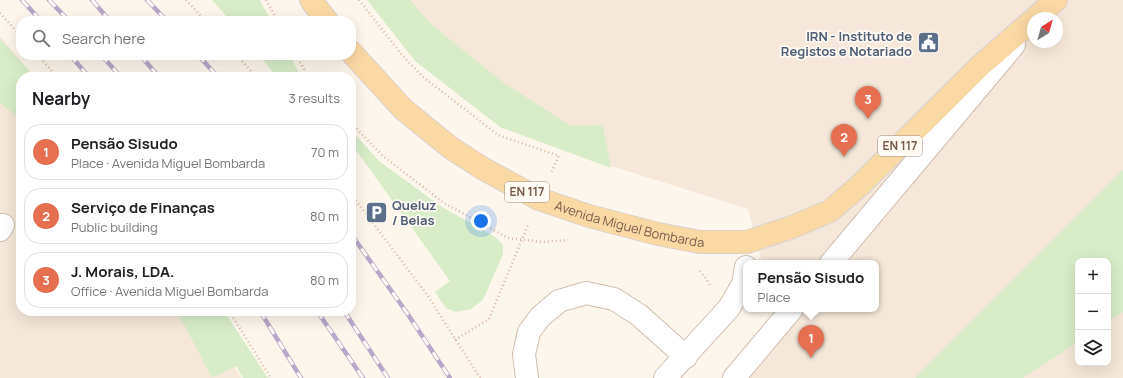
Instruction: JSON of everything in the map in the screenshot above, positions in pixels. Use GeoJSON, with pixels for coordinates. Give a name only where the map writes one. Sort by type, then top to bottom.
{"type":"FeatureCollection","features":[{"type":"Feature","properties":{"kind":"main road"},"geometry":{"type":"LineString","coordinates":[[311,0],[323,16]]}},
{"type":"Feature","properties":{"kind":"main road","name":"Avenida Miguel Bombarda"},"geometry":{"type":"LineString","coordinates":[[356,57],[403,109],[451,148],[482,168],[539,198],[589,216],[658,234],[700,242],[747,242],[792,227],[830,210],[858,187],[981,65],[1027,25]]}},
{"type":"Feature","properties":{"kind":"street"},"geometry":{"type":"LineString","coordinates":[[834,260],[1027,29]]}},
{"type":"Feature","properties":{"kind":"street"},"geometry":{"type":"LineString","coordinates":[[747,242],[747,260]]}},
{"type":"Feature","properties":{"kind":"street"},"geometry":{"type":"LineString","coordinates":[[665,378],[686,357],[729,308],[743,284]]}},
{"type":"Feature","properties":{"kind":"street"},"geometry":{"type":"LineString","coordinates":[[527,378],[524,354],[530,332],[540,317],[559,301],[586,293],[614,299],[639,315],[686,357]]}},
{"type":"Feature","properties":{"kind":"street"},"geometry":{"type":"LineString","coordinates":[[734,378],[789,312]]}},
{"type":"Feature","properties":{"kind":"path"},"geometry":{"type":"LineString","coordinates":[[186,0],[201,16]]}},
{"type":"Feature","properties":{"kind":"path"},"geometry":{"type":"LineString","coordinates":[[266,0],[275,16]]}},
{"type":"Feature","properties":{"kind":"path"},"geometry":{"type":"LineString","coordinates":[[359,0],[402,55],[423,77],[498,135],[559,156],[520,240],[489,319],[456,340]]}},
{"type":"Feature","properties":{"kind":"path"},"geometry":{"type":"LineString","coordinates":[[0,13],[16,31]]}},
{"type":"Feature","properties":{"kind":"path"},"geometry":{"type":"LineString","coordinates":[[42,60],[53,72]]}},
{"type":"Feature","properties":{"kind":"path"},"geometry":{"type":"LineString","coordinates":[[241,60],[252,72]]}},
{"type":"Feature","properties":{"kind":"path"},"geometry":{"type":"LineString","coordinates":[[299,60],[304,72]]}},
{"type":"Feature","properties":{"kind":"path"},"geometry":{"type":"LineString","coordinates":[[356,201],[428,296],[480,378]]}},
{"type":"Feature","properties":{"kind":"path"},"geometry":{"type":"LineString","coordinates":[[232,316],[271,378]]}},
{"type":"Feature","properties":{"kind":"shaded area"},"geometry":{"type":"Polygon","coordinates":[[[374,0],[1123,0],[1123,378],[737,378],[780,327],[776,312],[879,312],[879,260],[761,260],[748,209],[608,165],[374,0]]]}},
{"type":"Feature","properties":{"kind":"shaded area"},"geometry":{"type":"Polygon","coordinates":[[[0,36],[16,55],[16,60],[20,60],[30,72],[16,72],[16,316],[200,316],[241,378],[0,378],[0,36]]]}},
{"type":"Feature","properties":{"kind":"green space"},"geometry":{"type":"Polygon","coordinates":[[[212,0],[260,0],[268,16],[226,16],[212,0]]]}},
{"type":"Feature","properties":{"kind":"green space"},"geometry":{"type":"Polygon","coordinates":[[[367,0],[410,0],[432,25],[504,83],[571,126],[603,125],[611,168],[500,127],[415,61],[367,0]]]}},
{"type":"Feature","properties":{"kind":"green space"},"geometry":{"type":"Polygon","coordinates":[[[0,39],[16,56],[16,60],[19,60],[30,72],[16,72],[16,116],[0,103],[0,39]]]}},
{"type":"Feature","properties":{"kind":"green space"},"geometry":{"type":"Polygon","coordinates":[[[263,60],[292,60],[298,71],[298,72],[273,72],[263,60]]]}},
{"type":"Feature","properties":{"kind":"green space"},"geometry":{"type":"Polygon","coordinates":[[[356,136],[379,161],[442,207],[497,238],[503,245],[503,254],[483,300],[471,309],[456,312],[446,308],[435,292],[450,281],[356,150],[356,136]]]}},
{"type":"Feature","properties":{"kind":"green space"},"geometry":{"type":"Polygon","coordinates":[[[1123,170],[1123,312],[1111,320],[1111,258],[1075,258],[1075,344],[1023,378],[915,378],[1123,170]]]}},
{"type":"Feature","properties":{"kind":"green space"},"geometry":{"type":"Polygon","coordinates":[[[180,316],[227,316],[268,378],[243,378],[236,366],[212,378],[180,316]]]}},
{"type":"Feature","properties":{"kind":"railway"},"geometry":{"type":"LineString","coordinates":[[22,0],[36,16]]}},
{"type":"Feature","properties":{"kind":"railway"},"geometry":{"type":"LineString","coordinates":[[49,0],[64,16]]}},
{"type":"Feature","properties":{"kind":"railway"},"geometry":{"type":"LineString","coordinates":[[92,0],[106,16]]}},
{"type":"Feature","properties":{"kind":"railway"},"geometry":{"type":"LineString","coordinates":[[147,0],[162,16]]}},
{"type":"Feature","properties":{"kind":"railway"},"geometry":{"type":"LineString","coordinates":[[74,60],[85,72]]}},
{"type":"Feature","properties":{"kind":"railway"},"geometry":{"type":"LineString","coordinates":[[106,60],[116,72]]}},
{"type":"Feature","properties":{"kind":"railway"},"geometry":{"type":"LineString","coordinates":[[144,60],[155,72]]}},
{"type":"Feature","properties":{"kind":"railway"},"geometry":{"type":"LineString","coordinates":[[203,60],[213,72]]}},
{"type":"Feature","properties":{"kind":"railway"},"geometry":{"type":"LineString","coordinates":[[356,241],[407,313],[450,378]]}},
{"type":"Feature","properties":{"kind":"railway"},"geometry":{"type":"LineString","coordinates":[[263,316],[301,378]]}},
{"type":"Feature","properties":{"kind":"railway"},"geometry":{"type":"LineString","coordinates":[[320,316],[363,378]]}},
{"type":"Feature","properties":{"kind":"railway"},"geometry":{"type":"LineString","coordinates":[[347,316],[388,378]]}},
{"type":"Feature","properties":{"kind":"place","name":"IRN - Instituto de Registos e Notariado"},"geometry":{"type":"Point","coordinates":[928,43]}},
{"type":"Feature","properties":{"kind":"place","name":"J. Morais, LDA."},"geometry":{"type":"Point","coordinates":[868,119]}},
{"type":"Feature","properties":{"kind":"place","name":"Serviço de Finanças"},"geometry":{"type":"Point","coordinates":[844,157]}},
{"type":"Feature","properties":{"kind":"place","name":"Queluz / Belas"},"geometry":{"type":"Point","coordinates":[376,212]}},
{"type":"Feature","properties":{"kind":"place","name":"Pensão Sisudo"},"geometry":{"type":"Point","coordinates":[811,358]}}]}
